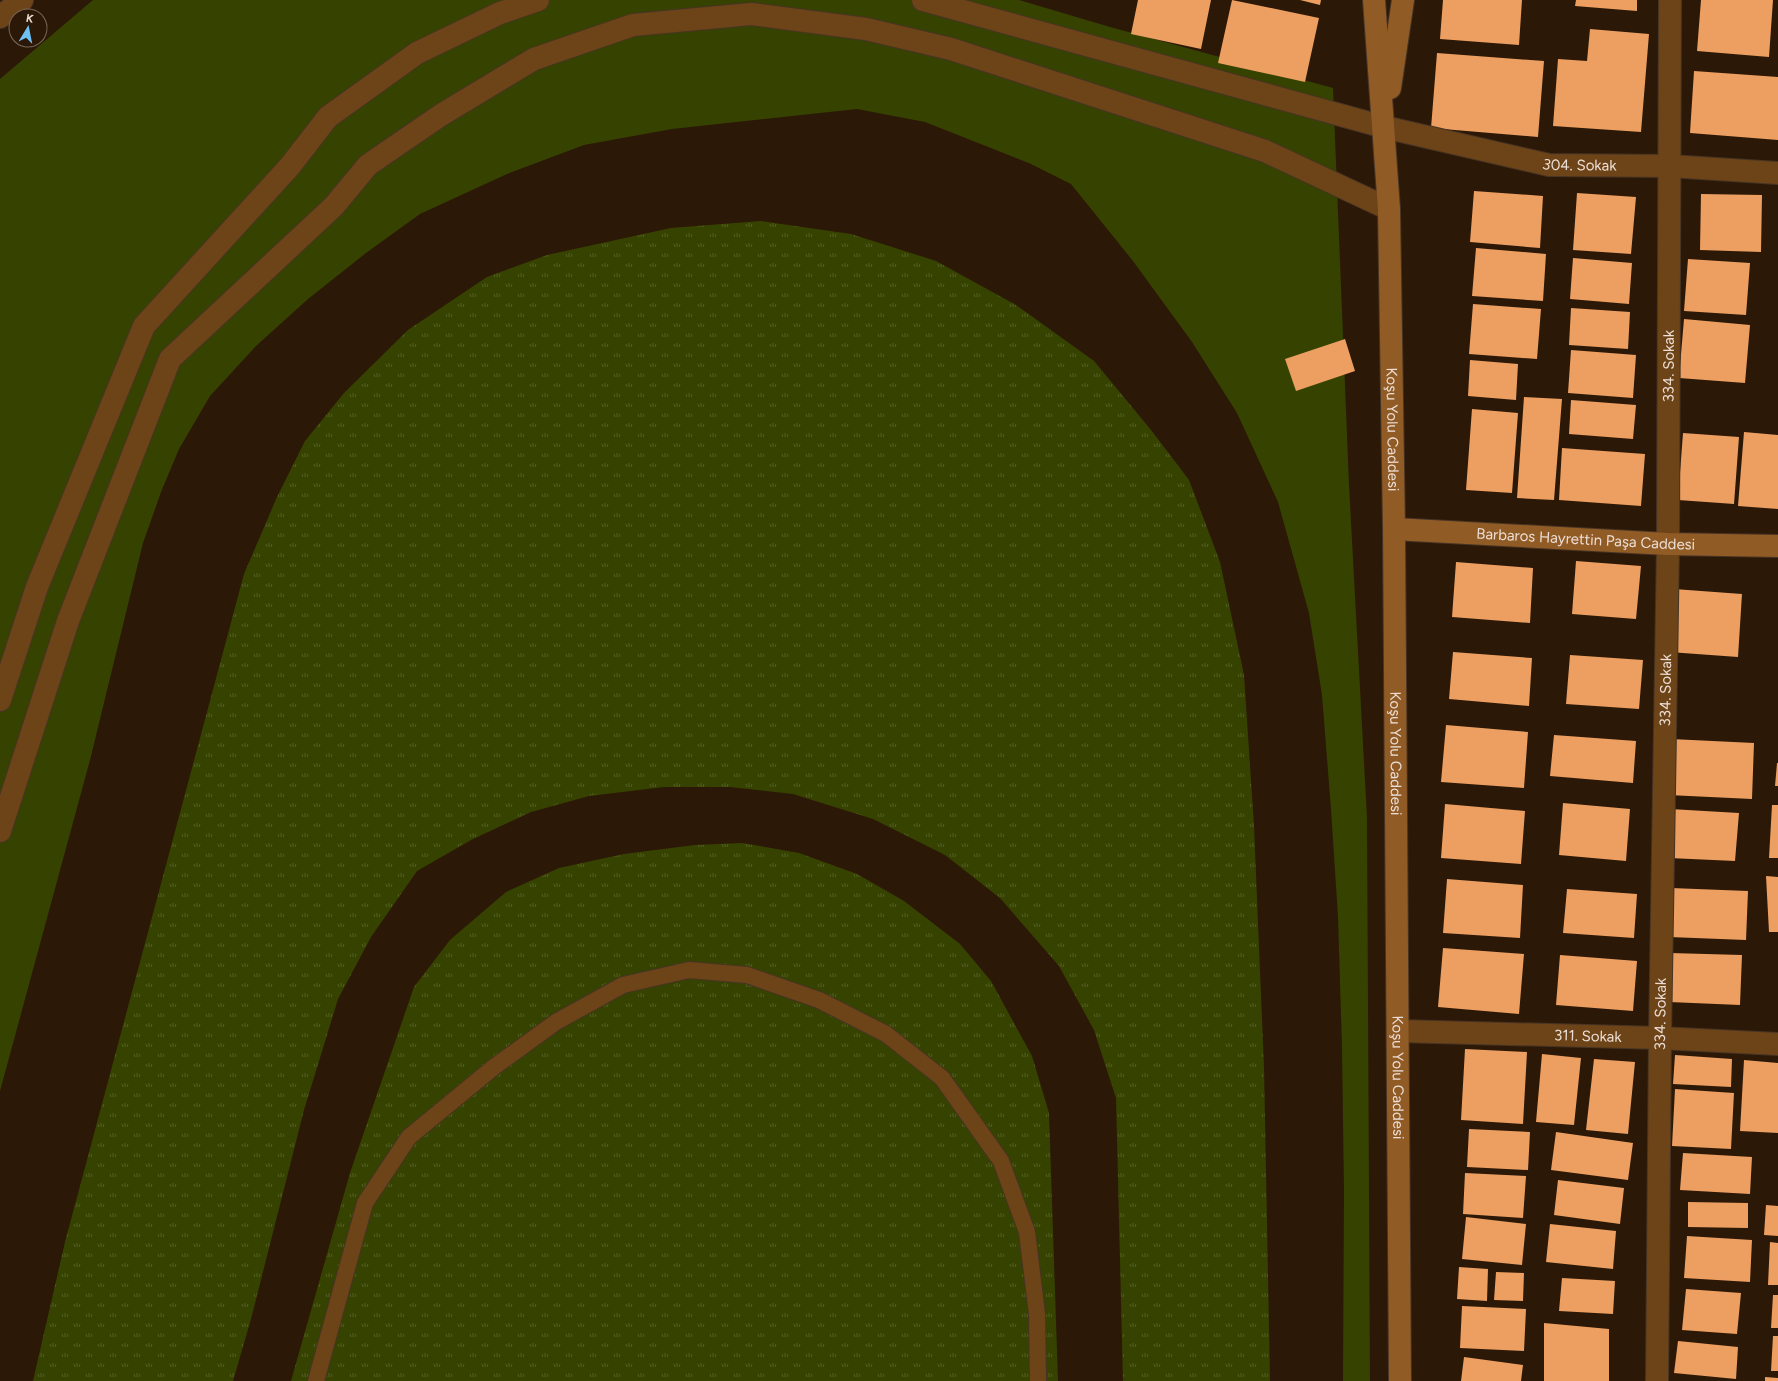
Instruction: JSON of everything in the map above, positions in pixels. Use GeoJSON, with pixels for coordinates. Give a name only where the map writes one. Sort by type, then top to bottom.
{"type":"FeatureCollection","features":[{"type":"Feature","properties":{"kind":"main road","name":"Koşu Yolu Caddesi"},"geometry":{"type":"LineString","coordinates":[[1374,0],[1389,209],[1394,529],[1400,1381]]}},
{"type":"Feature","properties":{"kind":"main road","name":"Koşu Yolu Caddesi"},"geometry":{"type":"LineString","coordinates":[[1384,127],[1403,0]]}},
{"type":"Feature","properties":{"kind":"main road","name":"Barbaros Hayrettin Paşa Caddesi"},"geometry":{"type":"LineString","coordinates":[[1394,529],[1668,544],[1778,546]]}},
{"type":"Feature","properties":{"kind":"street"},"geometry":{"type":"LineString","coordinates":[[0,17],[22,0]]}},
{"type":"Feature","properties":{"kind":"street"},"geometry":{"type":"LineString","coordinates":[[0,700],[37,587],[144,326],[290,166],[328,117],[417,52],[500,13],[538,0]]}},
{"type":"Feature","properties":{"kind":"street","name":"304. Sokak"},"geometry":{"type":"LineString","coordinates":[[923,0],[1384,127],[1549,165],[1670,166],[1778,173]]}},
{"type":"Feature","properties":{"kind":"street","name":"334. Sokak"},"geometry":{"type":"LineString","coordinates":[[1657,1381],[1660,1038],[1668,544],[1670,0]]}},
{"type":"Feature","properties":{"kind":"street"},"geometry":{"type":"LineString","coordinates":[[0,831],[68,621],[170,359],[334,206],[368,165],[441,115],[534,59],[632,24],[751,14],[866,29],[951,49],[1265,151],[1389,209]]}},
{"type":"Feature","properties":{"kind":"street","name":"311. Sokak"},"geometry":{"type":"LineString","coordinates":[[1398,1031],[1660,1038],[1778,1044]]}},
{"type":"Feature","properties":{"kind":"lane"},"geometry":{"type":"LineString","coordinates":[[316,1381],[365,1203],[409,1137],[494,1067],[556,1022],[624,985],[689,970],[747,975],[819,1000],[886,1034],[942,1078],[1001,1161],[1027,1232],[1037,1314],[1038,1381]]}},
{"type":"Feature","properties":{"kind":"green space"},"geometry":{"type":"Polygon","coordinates":[[[93,0],[1019,0],[1110,27],[1333,88],[1349,485],[1367,818],[1370,1381],[1343,1381],[1344,1192],[1342,1047],[1338,917],[1331,809],[1322,695],[1309,613],[1278,502],[1237,413],[1192,342],[1133,261],[1071,184],[1031,164],[925,122],[857,109],[672,129],[584,145],[507,174],[420,214],[366,253],[308,299],[256,346],[210,396],[179,449],[161,492],[143,543],[90,760],[0,1091],[0,79],[36,48],[48,48],[48,38],[93,0]]]}},
{"type":"Feature","properties":{"kind":"green space"},"geometry":{"type":"Polygon","coordinates":[[[761,221],[851,234],[936,261],[1016,305],[1094,361],[1151,430],[1189,480],[1220,562],[1244,675],[1254,826],[1264,1068],[1270,1381],[1123,1381],[1116,1098],[1094,1030],[1059,966],[1000,898],[945,855],[873,819],[793,794],[730,787],[664,787],[589,796],[531,812],[471,840],[417,871],[371,937],[338,999],[304,1110],[251,1319],[233,1381],[33,1381],[65,1242],[244,574],[277,497],[305,441],[344,393],[408,330],[487,277],[547,255],[671,228],[761,221]]]}},
{"type":"Feature","properties":{"kind":"green space"},"geometry":{"type":"Polygon","coordinates":[[[742,843],[799,853],[857,874],[904,901],[960,944],[991,981],[1032,1056],[1049,1113],[1058,1381],[291,1381],[350,1173],[414,987],[450,940],[506,892],[559,868],[624,854],[695,845],[742,843]]]}},
{"type":"Feature","properties":{"kind":"building"},"geometry":{"type":"Polygon","coordinates":[[[1138,0],[1211,0],[1201,49],[1131,34],[1138,0]]]}},
{"type":"Feature","properties":{"kind":"building"},"geometry":{"type":"Polygon","coordinates":[[[1232,0],[1319,18],[1305,82],[1218,63],[1232,0]]]}},
{"type":"Feature","properties":{"kind":"building"},"geometry":{"type":"Polygon","coordinates":[[[1300,0],[1321,0],[1320,5],[1300,0]]]}},
{"type":"Feature","properties":{"kind":"building"},"geometry":{"type":"Polygon","coordinates":[[[1443,0],[1522,0],[1519,45],[1440,39],[1443,0]]]}},
{"type":"Feature","properties":{"kind":"building"},"geometry":{"type":"Polygon","coordinates":[[[1576,0],[1637,0],[1637,11],[1575,6],[1576,0]]]}},
{"type":"Feature","properties":{"kind":"building"},"geometry":{"type":"Polygon","coordinates":[[[1701,0],[1773,0],[1769,57],[1697,51],[1701,0]]]}},
{"type":"Feature","properties":{"kind":"building"},"geometry":{"type":"Polygon","coordinates":[[[1590,29],[1649,34],[1641,132],[1553,126],[1558,59],[1587,61],[1590,29]]]}},
{"type":"Feature","properties":{"kind":"building"},"geometry":{"type":"Polygon","coordinates":[[[1437,53],[1544,61],[1538,137],[1431,128],[1437,53]]]}},
{"type":"Feature","properties":{"kind":"building"},"geometry":{"type":"Polygon","coordinates":[[[1694,71],[1778,77],[1778,140],[1690,133],[1694,71]]]}},
{"type":"Feature","properties":{"kind":"building"},"geometry":{"type":"Polygon","coordinates":[[[1474,191],[1543,196],[1540,248],[1470,242],[1474,191]]]}},
{"type":"Feature","properties":{"kind":"building"},"geometry":{"type":"Polygon","coordinates":[[[1577,193],[1636,197],[1631,254],[1573,250],[1577,193]]]}},
{"type":"Feature","properties":{"kind":"building"},"geometry":{"type":"Polygon","coordinates":[[[1701,194],[1762,195],[1761,252],[1700,250],[1701,194]]]}},
{"type":"Feature","properties":{"kind":"building"},"geometry":{"type":"Polygon","coordinates":[[[1476,248],[1546,254],[1543,301],[1472,296],[1476,248]]]}},
{"type":"Feature","properties":{"kind":"building"},"geometry":{"type":"Polygon","coordinates":[[[1573,258],[1632,263],[1629,304],[1570,299],[1573,258]]]}},
{"type":"Feature","properties":{"kind":"building"},"geometry":{"type":"Polygon","coordinates":[[[1688,259],[1750,263],[1746,315],[1684,311],[1688,259]]]}},
{"type":"Feature","properties":{"kind":"building"},"geometry":{"type":"Polygon","coordinates":[[[1473,304],[1541,309],[1537,359],[1469,354],[1473,304]]]}},
{"type":"Feature","properties":{"kind":"building"},"geometry":{"type":"Polygon","coordinates":[[[1571,308],[1630,312],[1628,349],[1569,345],[1571,308]]]}},
{"type":"Feature","properties":{"kind":"building"},"geometry":{"type":"Polygon","coordinates":[[[1684,319],[1750,325],[1745,383],[1679,378],[1684,319]]]}},
{"type":"Feature","properties":{"kind":"building"},"geometry":{"type":"Polygon","coordinates":[[[1345,339],[1355,371],[1296,391],[1285,359],[1345,339]]]}},
{"type":"Feature","properties":{"kind":"building"},"geometry":{"type":"Polygon","coordinates":[[[1571,350],[1636,355],[1633,398],[1568,393],[1571,350]]]}},
{"type":"Feature","properties":{"kind":"building"},"geometry":{"type":"Polygon","coordinates":[[[1470,360],[1518,364],[1516,400],[1468,396],[1470,360]]]}},
{"type":"Feature","properties":{"kind":"building"},"geometry":{"type":"Polygon","coordinates":[[[1524,397],[1562,399],[1554,500],[1517,498],[1524,397]]]}},
{"type":"Feature","properties":{"kind":"building"},"geometry":{"type":"Polygon","coordinates":[[[1571,400],[1636,405],[1633,439],[1569,434],[1571,400]]]}},
{"type":"Feature","properties":{"kind":"building"},"geometry":{"type":"Polygon","coordinates":[[[1472,409],[1518,413],[1512,493],[1466,490],[1472,409]]]}},
{"type":"Feature","properties":{"kind":"building"},"geometry":{"type":"Polygon","coordinates":[[[1744,432],[1778,435],[1778,509],[1738,506],[1744,432]]]}},
{"type":"Feature","properties":{"kind":"building"},"geometry":{"type":"Polygon","coordinates":[[[1683,433],[1739,437],[1734,504],[1678,500],[1683,433]]]}},
{"type":"Feature","properties":{"kind":"building"},"geometry":{"type":"Polygon","coordinates":[[[1562,448],[1645,454],[1641,506],[1559,500],[1562,448]]]}},
{"type":"Feature","properties":{"kind":"building"},"geometry":{"type":"Polygon","coordinates":[[[1576,561],[1641,566],[1636,619],[1572,614],[1576,561]]]}},
{"type":"Feature","properties":{"kind":"building"},"geometry":{"type":"Polygon","coordinates":[[[1456,562],[1533,568],[1530,623],[1452,617],[1456,562]]]}},
{"type":"Feature","properties":{"kind":"building"},"geometry":{"type":"Polygon","coordinates":[[[1674,589],[1742,594],[1738,657],[1669,652],[1674,589]]]}},
{"type":"Feature","properties":{"kind":"building"},"geometry":{"type":"Polygon","coordinates":[[[1453,652],[1532,658],[1529,706],[1449,699],[1453,652]]]}},
{"type":"Feature","properties":{"kind":"building"},"geometry":{"type":"Polygon","coordinates":[[[1570,655],[1643,660],[1639,709],[1566,704],[1570,655]]]}},
{"type":"Feature","properties":{"kind":"building"},"geometry":{"type":"Polygon","coordinates":[[[1446,725],[1528,732],[1524,788],[1441,782],[1446,725]]]}},
{"type":"Feature","properties":{"kind":"building"},"geometry":{"type":"Polygon","coordinates":[[[1554,735],[1636,741],[1633,783],[1550,776],[1554,735]]]}},
{"type":"Feature","properties":{"kind":"building"},"geometry":{"type":"Polygon","coordinates":[[[1671,739],[1754,743],[1752,799],[1668,795],[1671,739]]]}},
{"type":"Feature","properties":{"kind":"building"},"geometry":{"type":"Polygon","coordinates":[[[1777,763],[1778,786],[1775,786],[1777,763]]]}},
{"type":"Feature","properties":{"kind":"building"},"geometry":{"type":"Polygon","coordinates":[[[1563,803],[1630,809],[1626,861],[1559,855],[1563,803]]]}},
{"type":"Feature","properties":{"kind":"building"},"geometry":{"type":"Polygon","coordinates":[[[1445,804],[1525,811],[1521,864],[1441,858],[1445,804]]]}},
{"type":"Feature","properties":{"kind":"building"},"geometry":{"type":"Polygon","coordinates":[[[1772,805],[1778,805],[1778,858],[1769,858],[1772,805]]]}},
{"type":"Feature","properties":{"kind":"building"},"geometry":{"type":"Polygon","coordinates":[[[1670,809],[1739,813],[1735,861],[1669,858],[1670,809]]]}},
{"type":"Feature","properties":{"kind":"building"},"geometry":{"type":"Polygon","coordinates":[[[1766,876],[1778,877],[1778,932],[1769,932],[1766,876]]]}},
{"type":"Feature","properties":{"kind":"building"},"geometry":{"type":"Polygon","coordinates":[[[1447,879],[1523,885],[1520,938],[1443,933],[1447,879]]]}},
{"type":"Feature","properties":{"kind":"building"},"geometry":{"type":"Polygon","coordinates":[[[1671,888],[1748,891],[1746,940],[1669,937],[1671,888]]]}},
{"type":"Feature","properties":{"kind":"building"},"geometry":{"type":"Polygon","coordinates":[[[1567,889],[1637,894],[1634,938],[1563,933],[1567,889]]]}},
{"type":"Feature","properties":{"kind":"building"},"geometry":{"type":"Polygon","coordinates":[[[1443,948],[1524,954],[1519,1014],[1438,1007],[1443,948]]]}},
{"type":"Feature","properties":{"kind":"building"},"geometry":{"type":"Polygon","coordinates":[[[1670,953],[1742,955],[1740,1005],[1669,1002],[1670,953]]]}},
{"type":"Feature","properties":{"kind":"building"},"geometry":{"type":"Polygon","coordinates":[[[1560,955],[1637,961],[1633,1011],[1556,1005],[1560,955]]]}},
{"type":"Feature","properties":{"kind":"building"},"geometry":{"type":"Polygon","coordinates":[[[1465,1049],[1527,1052],[1523,1124],[1461,1120],[1465,1049]]]}},
{"type":"Feature","properties":{"kind":"building"},"geometry":{"type":"Polygon","coordinates":[[[1542,1054],[1581,1058],[1574,1125],[1536,1122],[1542,1054]]]}},
{"type":"Feature","properties":{"kind":"building"},"geometry":{"type":"Polygon","coordinates":[[[1675,1055],[1732,1059],[1731,1087],[1673,1084],[1675,1055]]]}},
{"type":"Feature","properties":{"kind":"building"},"geometry":{"type":"Polygon","coordinates":[[[1594,1059],[1635,1062],[1628,1134],[1586,1130],[1594,1059]]]}},
{"type":"Feature","properties":{"kind":"building"},"geometry":{"type":"Polygon","coordinates":[[[1744,1060],[1778,1063],[1778,1133],[1740,1131],[1744,1060]]]}},
{"type":"Feature","properties":{"kind":"building"},"geometry":{"type":"Polygon","coordinates":[[[1675,1089],[1734,1093],[1731,1149],[1672,1146],[1675,1089]]]}},
{"type":"Feature","properties":{"kind":"building"},"geometry":{"type":"Polygon","coordinates":[[[1469,1129],[1530,1132],[1528,1170],[1467,1167],[1469,1129]]]}},
{"type":"Feature","properties":{"kind":"building"},"geometry":{"type":"Polygon","coordinates":[[[1556,1132],[1633,1143],[1628,1180],[1551,1170],[1556,1132]]]}},
{"type":"Feature","properties":{"kind":"building"},"geometry":{"type":"Polygon","coordinates":[[[1683,1153],[1752,1157],[1750,1194],[1680,1190],[1683,1153]]]}},
{"type":"Feature","properties":{"kind":"building"},"geometry":{"type":"Polygon","coordinates":[[[1465,1173],[1526,1176],[1523,1218],[1463,1214],[1465,1173]]]}},
{"type":"Feature","properties":{"kind":"building"},"geometry":{"type":"Polygon","coordinates":[[[1558,1180],[1624,1188],[1620,1224],[1554,1215],[1558,1180]]]}},
{"type":"Feature","properties":{"kind":"building"},"geometry":{"type":"Polygon","coordinates":[[[1688,1202],[1748,1203],[1748,1228],[1688,1227],[1688,1202]]]}},
{"type":"Feature","properties":{"kind":"building"},"geometry":{"type":"Polygon","coordinates":[[[1766,1205],[1778,1206],[1778,1236],[1764,1235],[1766,1205]]]}},
{"type":"Feature","properties":{"kind":"building"},"geometry":{"type":"Polygon","coordinates":[[[1466,1217],[1526,1224],[1522,1265],[1462,1259],[1466,1217]]]}},
{"type":"Feature","properties":{"kind":"building"},"geometry":{"type":"Polygon","coordinates":[[[1550,1224],[1616,1231],[1613,1269],[1546,1262],[1550,1224]]]}},
{"type":"Feature","properties":{"kind":"building"},"geometry":{"type":"Polygon","coordinates":[[[1687,1236],[1752,1240],[1750,1282],[1684,1278],[1687,1236]]]}},
{"type":"Feature","properties":{"kind":"building"},"geometry":{"type":"Polygon","coordinates":[[[1770,1242],[1778,1243],[1778,1285],[1768,1285],[1770,1242]]]}},
{"type":"Feature","properties":{"kind":"building"},"geometry":{"type":"Polygon","coordinates":[[[1459,1267],[1488,1269],[1487,1301],[1457,1299],[1459,1267]]]}},
{"type":"Feature","properties":{"kind":"building"},"geometry":{"type":"Polygon","coordinates":[[[1496,1272],[1524,1273],[1523,1301],[1494,1300],[1496,1272]]]}},
{"type":"Feature","properties":{"kind":"building"},"geometry":{"type":"Polygon","coordinates":[[[1562,1278],[1615,1281],[1613,1314],[1559,1311],[1562,1278]]]}},
{"type":"Feature","properties":{"kind":"building"},"geometry":{"type":"Polygon","coordinates":[[[1686,1289],[1741,1293],[1737,1334],[1682,1330],[1686,1289]]]}},
{"type":"Feature","properties":{"kind":"building"},"geometry":{"type":"Polygon","coordinates":[[[1773,1295],[1778,1295],[1778,1328],[1771,1328],[1773,1295]]]}},
{"type":"Feature","properties":{"kind":"building"},"geometry":{"type":"Polygon","coordinates":[[[1462,1306],[1526,1309],[1524,1351],[1460,1348],[1462,1306]]]}},
{"type":"Feature","properties":{"kind":"building"},"geometry":{"type":"Polygon","coordinates":[[[1544,1323],[1609,1329],[1609,1381],[1544,1381],[1544,1323]]]}},
{"type":"Feature","properties":{"kind":"building"},"geometry":{"type":"Polygon","coordinates":[[[1773,1336],[1778,1336],[1778,1371],[1771,1371],[1773,1336]]]}},
{"type":"Feature","properties":{"kind":"building"},"geometry":{"type":"Polygon","coordinates":[[[1678,1341],[1738,1347],[1736,1379],[1674,1373],[1678,1341]]]}},
{"type":"Feature","properties":{"kind":"building"},"geometry":{"type":"Polygon","coordinates":[[[1464,1357],[1523,1365],[1521,1381],[1461,1381],[1464,1357]]]}},
{"type":"Feature","properties":{"kind":"building"},"geometry":{"type":"Polygon","coordinates":[[[1765,1377],[1778,1378],[1778,1381],[1765,1381],[1765,1377]]]}}]}
